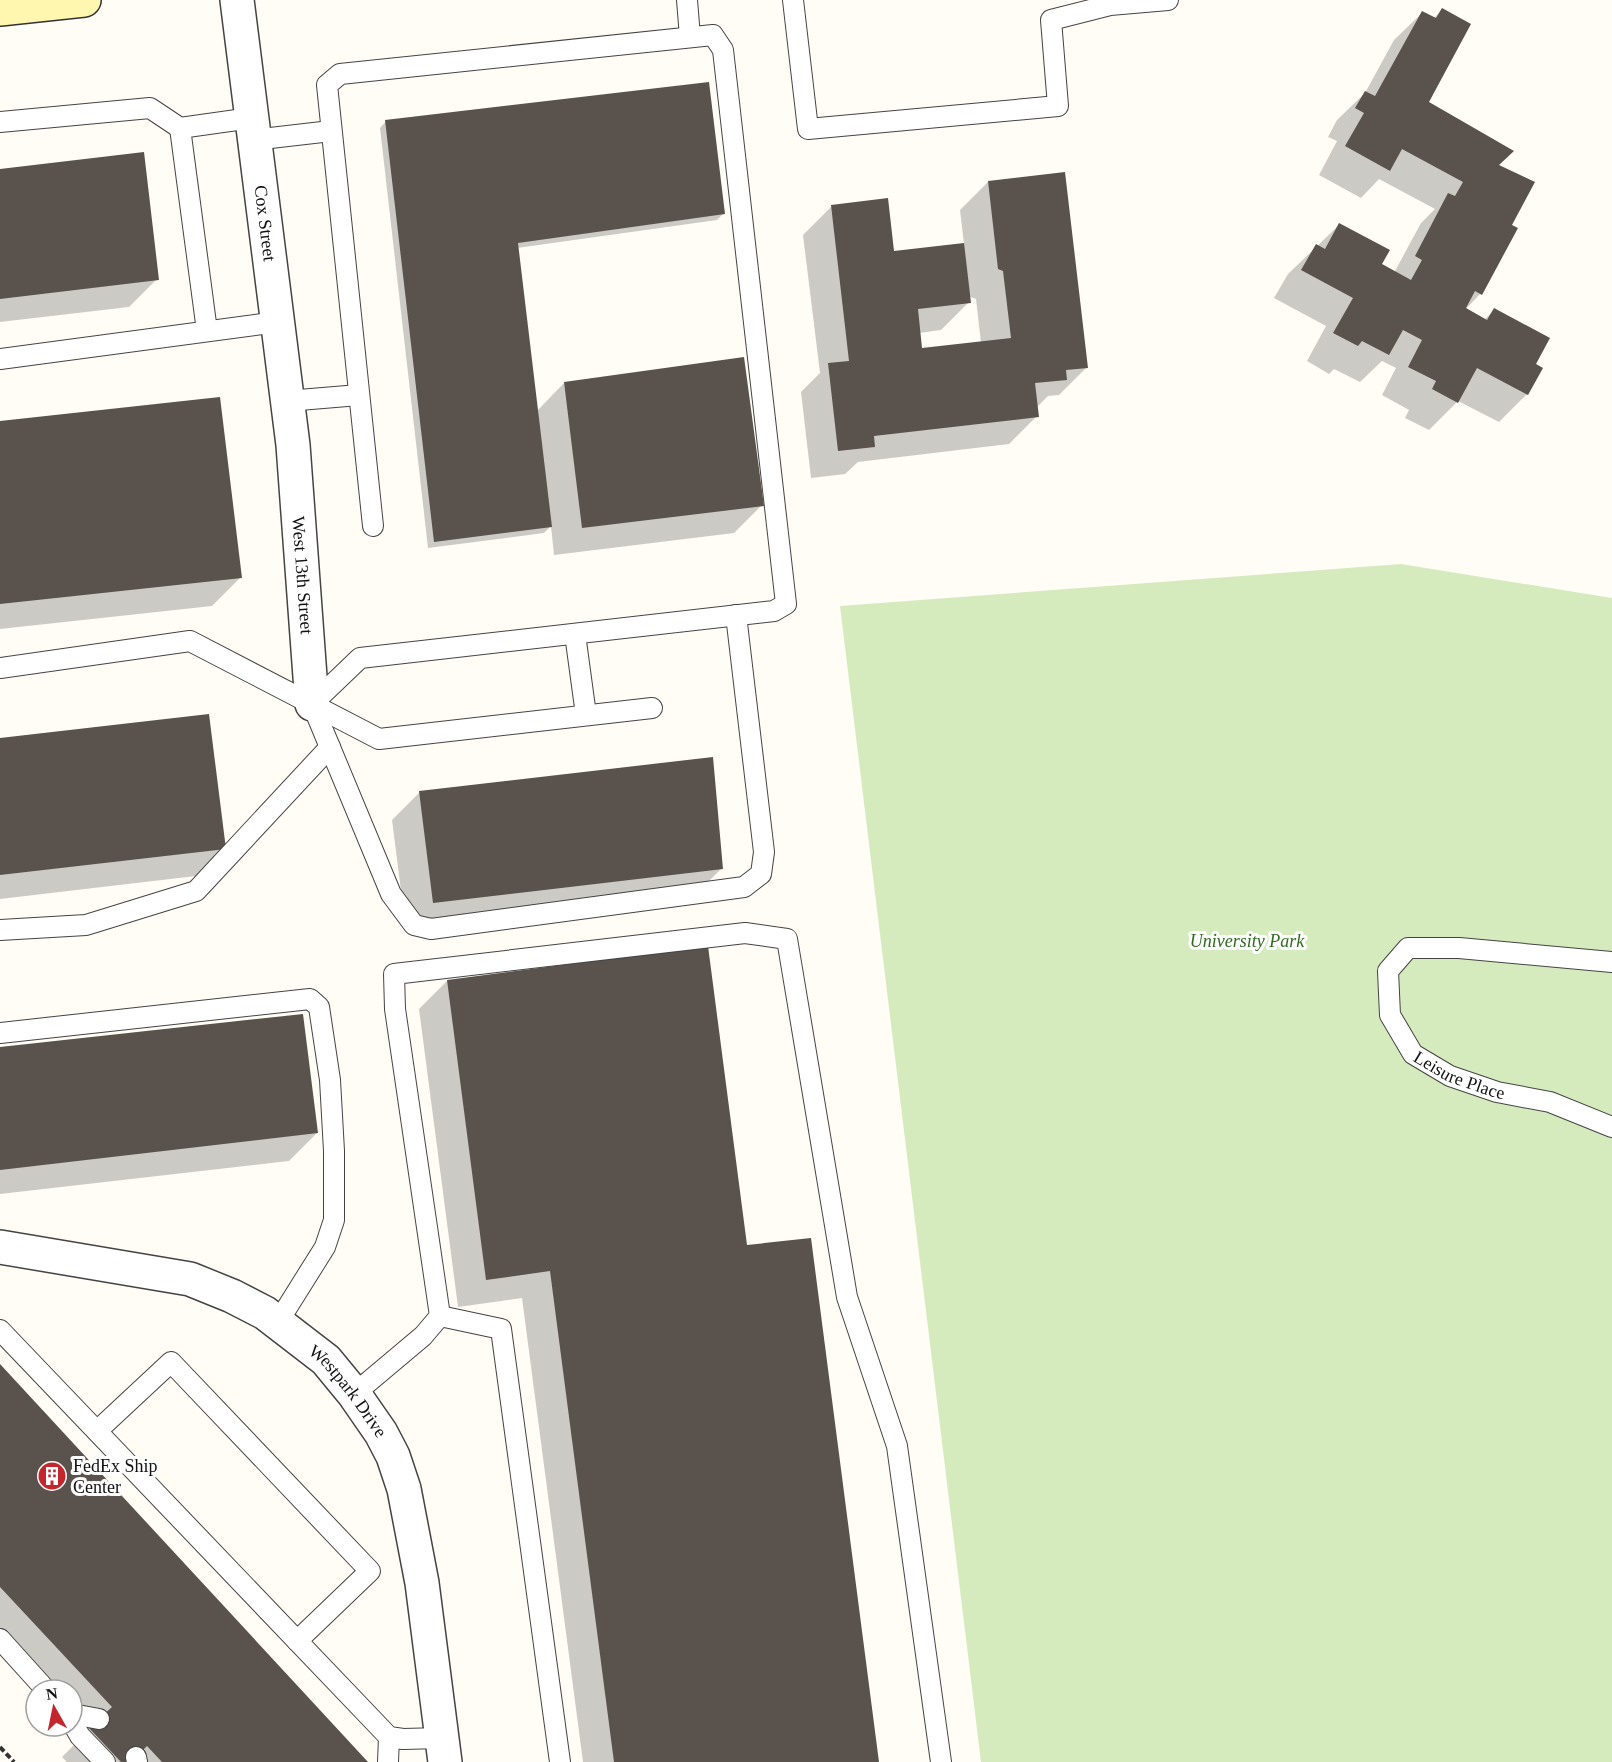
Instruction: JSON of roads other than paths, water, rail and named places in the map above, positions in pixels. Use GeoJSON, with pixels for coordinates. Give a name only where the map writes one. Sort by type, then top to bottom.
{"type":"FeatureCollection","features":[{"type":"Feature","properties":{"kind":"main road"},"geometry":{"type":"LineString","coordinates":[[0,9],[84,0]]}},
{"type":"Feature","properties":{"kind":"street","name":"Cox Street"},"geometry":{"type":"LineString","coordinates":[[237,0],[293,445]]}},
{"type":"Feature","properties":{"kind":"street","name":"West 13th Street"},"geometry":{"type":"LineString","coordinates":[[293,445],[312,704]]}},
{"type":"Feature","properties":{"kind":"street","name":"Westpark Drive"},"geometry":{"type":"LineString","coordinates":[[0,1247],[190,1279],[232,1296],[265,1313],[326,1360],[354,1394],[381,1433],[393,1456],[404,1489],[422,1583],[443,1750]]}},
{"type":"Feature","properties":{"kind":"lane"},"geometry":{"type":"LineString","coordinates":[[687,0],[690,37]]}},
{"type":"Feature","properties":{"kind":"lane"},"geometry":{"type":"LineString","coordinates":[[793,0],[808,129],[1058,106],[1051,20],[1110,5],[1168,0]]}},
{"type":"Feature","properties":{"kind":"lane"},"geometry":{"type":"LineString","coordinates":[[312,704],[360,658],[774,611],[786,604],[723,50],[713,35],[340,74],[327,85],[373,526]]}},
{"type":"Feature","properties":{"kind":"lane"},"geometry":{"type":"LineString","coordinates":[[0,122],[150,108],[180,128],[331,131]]}},
{"type":"Feature","properties":{"kind":"lane"},"geometry":{"type":"LineString","coordinates":[[180,128],[207,331]]}},
{"type":"Feature","properties":{"kind":"lane"},"geometry":{"type":"LineString","coordinates":[[0,359],[277,322]]}},
{"type":"Feature","properties":{"kind":"lane"},"geometry":{"type":"LineString","coordinates":[[287,401],[359,395]]}},
{"type":"Feature","properties":{"kind":"lane"},"geometry":{"type":"LineString","coordinates":[[312,704],[391,894],[414,925],[431,929],[744,887],[761,874],[764,852],[736,615]]}},
{"type":"Feature","properties":{"kind":"lane"},"geometry":{"type":"LineString","coordinates":[[575,634],[586,715]]}},
{"type":"Feature","properties":{"kind":"lane"},"geometry":{"type":"LineString","coordinates":[[0,668],[190,641],[379,739],[652,708]]}},
{"type":"Feature","properties":{"kind":"lane"},"geometry":{"type":"LineString","coordinates":[[0,930],[87,925],[196,891],[330,747]]}},
{"type":"Feature","properties":{"kind":"lane"},"geometry":{"type":"LineString","coordinates":[[354,1394],[423,1336],[440,1316],[395,1009],[394,974],[745,933],[787,939],[847,1297],[897,1446],[941,1762]]}},
{"type":"Feature","properties":{"kind":"lane","name":"Leisure Place"},"geometry":{"type":"LineString","coordinates":[[1612,962],[1459,948],[1408,948],[1388,971],[1390,1015],[1413,1054],[1450,1076],[1497,1092],[1550,1102],[1612,1127]]}},
{"type":"Feature","properties":{"kind":"lane"},"geometry":{"type":"LineString","coordinates":[[0,1033],[310,999],[319,1007],[330,1080],[334,1151],[334,1220],[325,1247],[278,1322]]}},
{"type":"Feature","properties":{"kind":"lane"},"geometry":{"type":"LineString","coordinates":[[440,1316],[501,1329],[560,1762]]}},
{"type":"Feature","properties":{"kind":"lane"},"geometry":{"type":"LineString","coordinates":[[0,1330],[389,1737],[443,1750]]}},
{"type":"Feature","properties":{"kind":"lane"},"geometry":{"type":"LineString","coordinates":[[97,1431],[171,1362],[370,1571],[297,1641]]}},
{"type":"Feature","properties":{"kind":"lane"},"geometry":{"type":"LineString","coordinates":[[0,1639],[35,1678]]}},
{"type":"Feature","properties":{"kind":"lane"},"geometry":{"type":"LineString","coordinates":[[84,1716],[99,1719]]}},
{"type":"Feature","properties":{"kind":"lane"},"geometry":{"type":"LineString","coordinates":[[388,1762],[389,1737]]}},
{"type":"Feature","properties":{"kind":"lane"},"geometry":{"type":"LineString","coordinates":[[82,1738],[105,1762]]}},
{"type":"Feature","properties":{"kind":"place","name":"FedEx Ship Center"},"geometry":{"type":"Point","coordinates":[52,1476]}},
{"type":"Feature","properties":{"kind":"park label","name":"University Park"},"geometry":{"type":"Point","coordinates":[1247,941]}}]}
